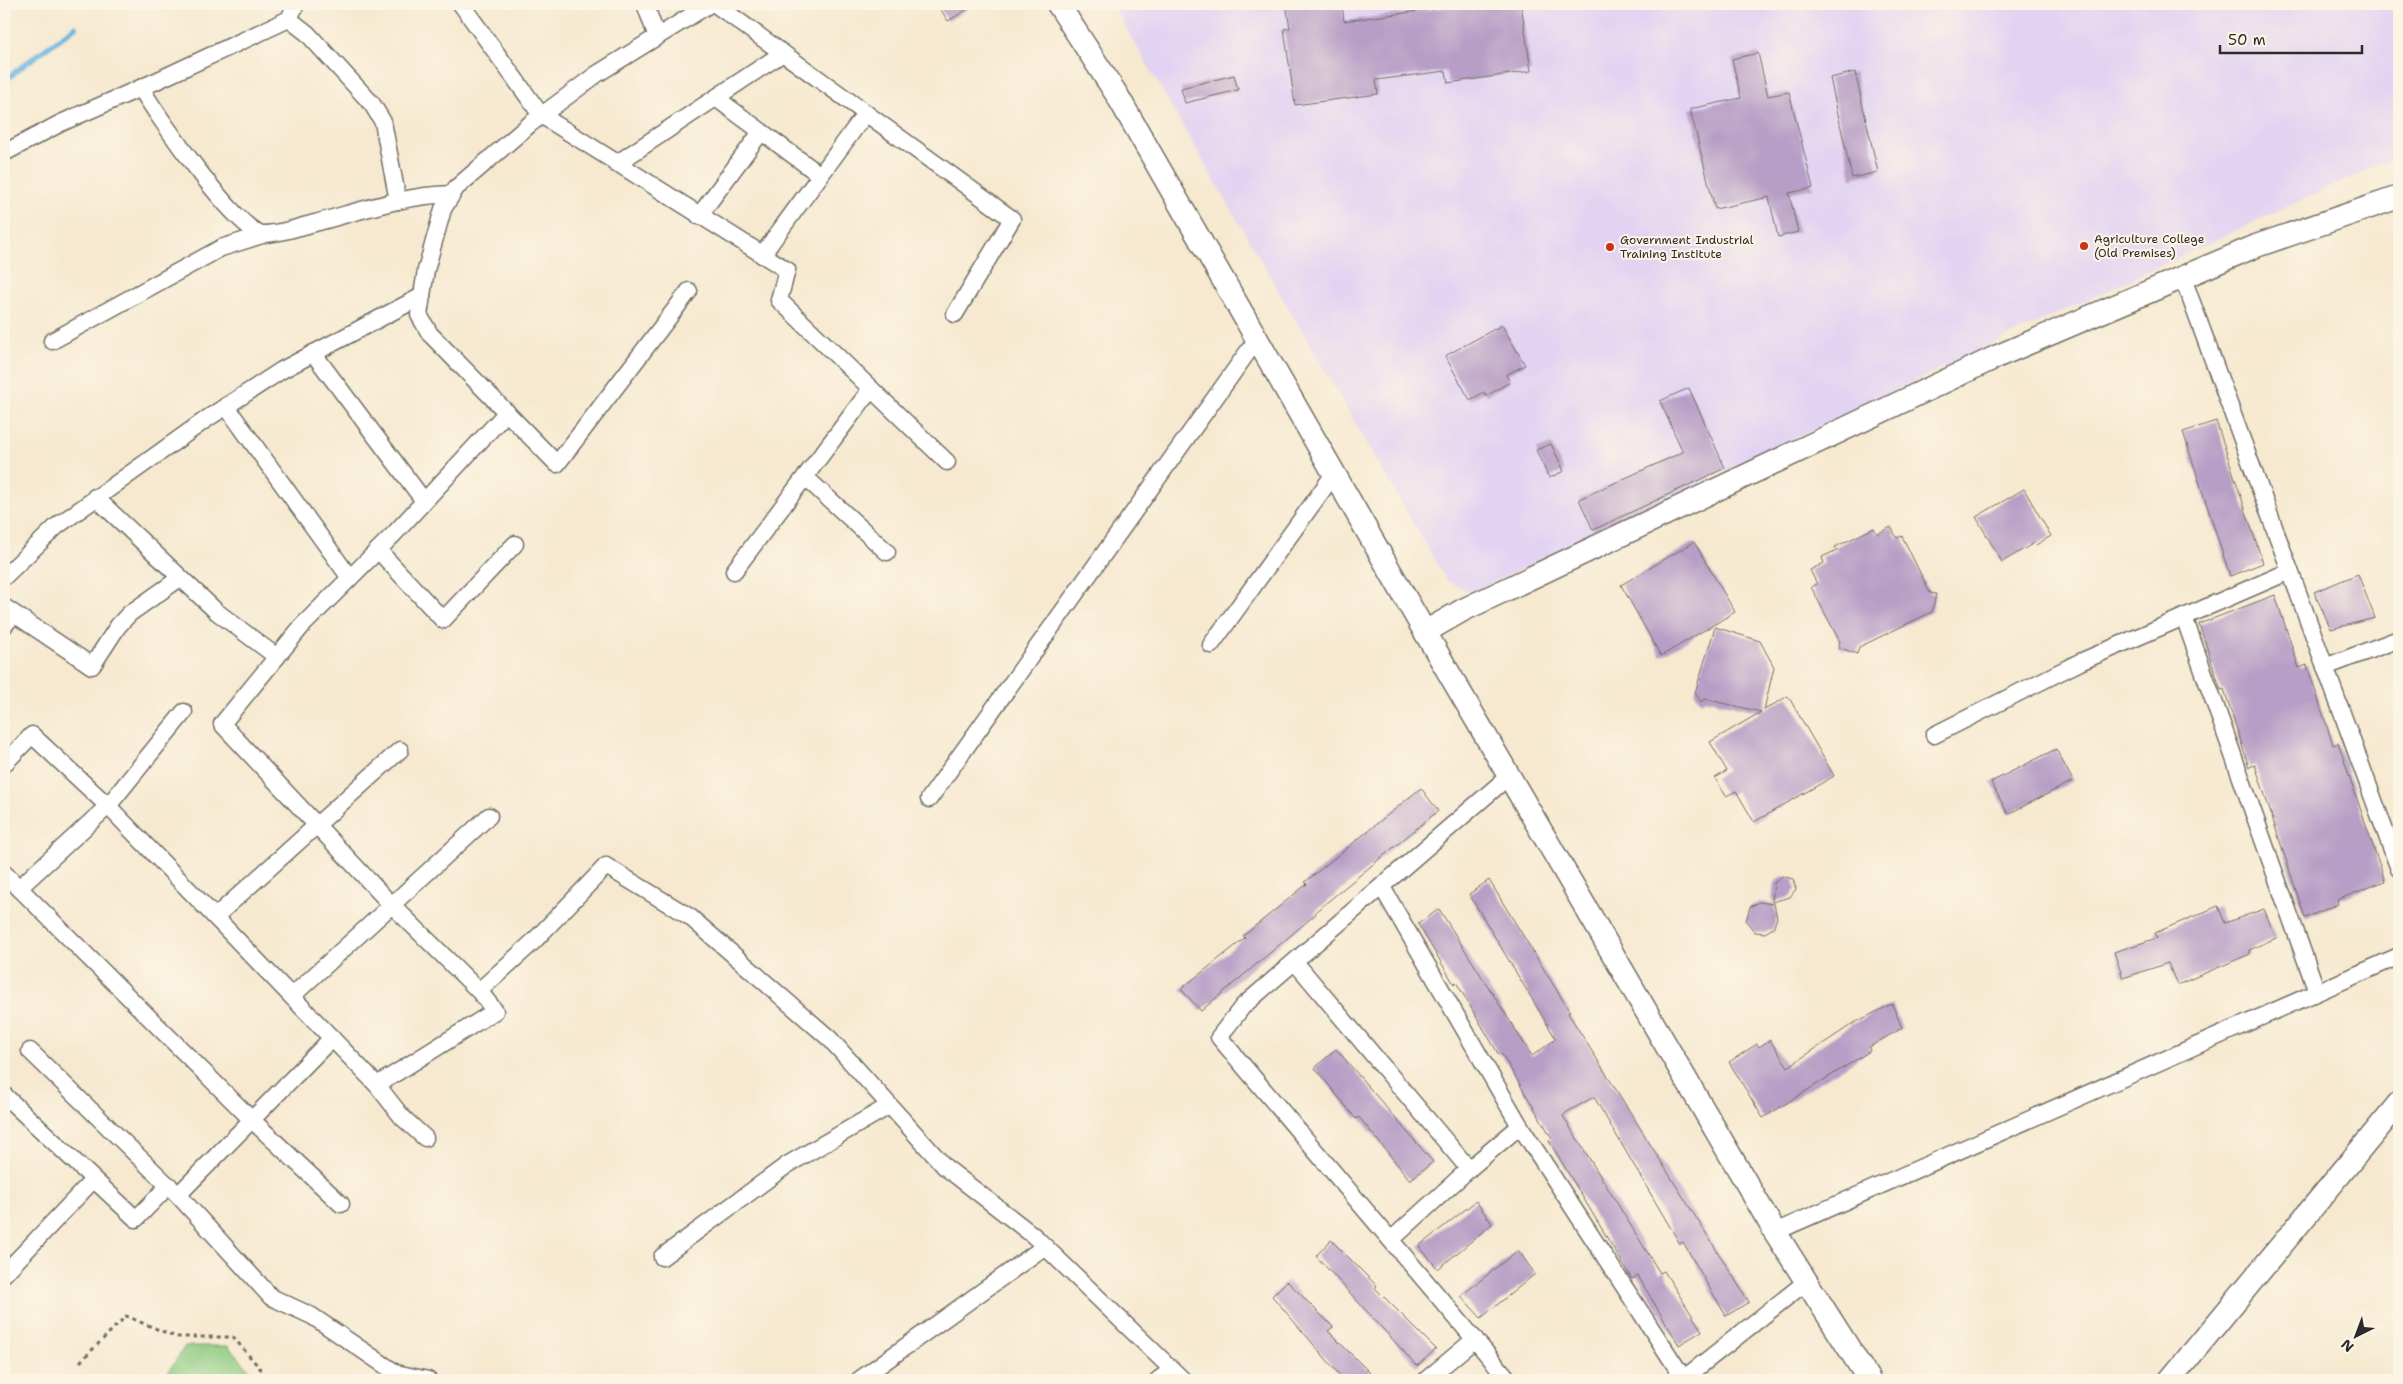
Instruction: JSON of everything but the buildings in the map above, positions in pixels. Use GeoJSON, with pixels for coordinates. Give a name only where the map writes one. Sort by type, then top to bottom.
{"type":"FeatureCollection","features":[{"type":"Feature","properties":{"kind":"main road"},"geometry":{"type":"LineString","coordinates":[[1058,4],[1117,95],[1425,632],[1775,1232],[1868,1380]]}},
{"type":"Feature","properties":{"kind":"main road"},"geometry":{"type":"LineString","coordinates":[[1425,632],[1463,610],[1998,356],[2256,246],[2399,197]]}},
{"type":"Feature","properties":{"kind":"main road"},"geometry":{"type":"LineString","coordinates":[[2170,1380],[2399,1104]]}},
{"type":"Feature","properties":{"kind":"street"},"geometry":{"type":"LineString","coordinates":[[4,153],[61,123],[289,19],[296,4]]}},
{"type":"Feature","properties":{"kind":"street"},"geometry":{"type":"LineString","coordinates":[[461,4],[541,115],[787,270],[779,300],[947,462]]}},
{"type":"Feature","properties":{"kind":"street"},"geometry":{"type":"LineString","coordinates":[[645,4],[657,37]]}},
{"type":"Feature","properties":{"kind":"street"},"geometry":{"type":"LineString","coordinates":[[689,291],[557,464],[430,334],[419,315],[426,270],[443,209],[452,194],[484,163],[541,115],[597,74],[710,4]]}},
{"type":"Feature","properties":{"kind":"street"},"geometry":{"type":"LineString","coordinates":[[715,4],[1012,219],[955,314]]}},
{"type":"Feature","properties":{"kind":"street"},"geometry":{"type":"LineString","coordinates":[[289,19],[307,34],[372,104],[383,122],[398,201]]}},
{"type":"Feature","properties":{"kind":"street"},"geometry":{"type":"LineString","coordinates":[[616,164],[784,53]]}},
{"type":"Feature","properties":{"kind":"street"},"geometry":{"type":"LineString","coordinates":[[141,88],[155,113],[220,197],[248,227],[262,234]]}},
{"type":"Feature","properties":{"kind":"street"},"geometry":{"type":"LineString","coordinates":[[716,98],[820,175]]}},
{"type":"Feature","properties":{"kind":"street"},"geometry":{"type":"LineString","coordinates":[[762,255],[866,113]]}},
{"type":"Feature","properties":{"kind":"street"},"geometry":{"type":"LineString","coordinates":[[699,216],[761,132]]}},
{"type":"Feature","properties":{"kind":"street"},"geometry":{"type":"LineString","coordinates":[[52,341],[220,248],[262,234],[424,194],[452,194]]}},
{"type":"Feature","properties":{"kind":"street"},"geometry":{"type":"LineString","coordinates":[[2182,278],[2399,869]]}},
{"type":"Feature","properties":{"kind":"street"},"geometry":{"type":"LineString","coordinates":[[4,577],[57,526],[226,406],[282,370],[422,296]]}},
{"type":"Feature","properties":{"kind":"street"},"geometry":{"type":"LineString","coordinates":[[929,799],[1257,339]]}},
{"type":"Feature","properties":{"kind":"street"},"geometry":{"type":"LineString","coordinates":[[314,353],[424,501]]}},
{"type":"Feature","properties":{"kind":"street"},"geometry":{"type":"LineString","coordinates":[[734,571],[871,389]]}},
{"type":"Feature","properties":{"kind":"street"},"geometry":{"type":"LineString","coordinates":[[226,406],[350,578]]}},
{"type":"Feature","properties":{"kind":"street"},"geometry":{"type":"LineString","coordinates":[[377,1085],[495,1011],[479,991],[392,906],[222,724],[302,626],[378,550],[507,412]]}},
{"type":"Feature","properties":{"kind":"street"},"geometry":{"type":"LineString","coordinates":[[1211,645],[1334,474]]}},
{"type":"Feature","properties":{"kind":"street"},"geometry":{"type":"LineString","coordinates":[[805,477],[887,552]]}},
{"type":"Feature","properties":{"kind":"street"},"geometry":{"type":"LineString","coordinates":[[96,498],[217,612],[277,657]]}},
{"type":"Feature","properties":{"kind":"street"},"geometry":{"type":"LineString","coordinates":[[378,550],[443,620],[515,544]]}},
{"type":"Feature","properties":{"kind":"street"},"geometry":{"type":"LineString","coordinates":[[1934,735],[2080,662],[2290,571]]}},
{"type":"Feature","properties":{"kind":"street"},"geometry":{"type":"LineString","coordinates":[[7,616],[92,666],[118,626],[129,614],[180,578]]}},
{"type":"Feature","properties":{"kind":"street"},"geometry":{"type":"LineString","coordinates":[[2184,617],[2317,992]]}},
{"type":"Feature","properties":{"kind":"street"},"geometry":{"type":"LineString","coordinates":[[2325,667],[2399,639]]}},
{"type":"Feature","properties":{"kind":"street"},"geometry":{"type":"LineString","coordinates":[[19,888],[108,806],[184,712]]}},
{"type":"Feature","properties":{"kind":"street"},"geometry":{"type":"LineString","coordinates":[[4,764],[32,735],[108,806],[377,1085],[402,1116],[425,1138]]}},
{"type":"Feature","properties":{"kind":"street"},"geometry":{"type":"LineString","coordinates":[[215,917],[400,750]]}},
{"type":"Feature","properties":{"kind":"street"},"geometry":{"type":"LineString","coordinates":[[1509,776],[1244,1006],[1219,1037],[1509,1380]]}},
{"type":"Feature","properties":{"kind":"street"},"geometry":{"type":"LineString","coordinates":[[292,996],[488,816]]}},
{"type":"Feature","properties":{"kind":"street"},"geometry":{"type":"LineString","coordinates":[[479,991],[534,941],[606,866],[690,917],[830,1039],[945,1167],[985,1196],[1044,1247],[1177,1375]]}},
{"type":"Feature","properties":{"kind":"street"},"geometry":{"type":"LineString","coordinates":[[4,873],[252,1120],[341,1204]]}},
{"type":"Feature","properties":{"kind":"street"},"geometry":{"type":"LineString","coordinates":[[1382,887],[1520,1126],[1683,1380],[1806,1282]]}},
{"type":"Feature","properties":{"kind":"street"},"geometry":{"type":"LineString","coordinates":[[1775,1232],[2399,956]]}},
{"type":"Feature","properties":{"kind":"street"},"geometry":{"type":"LineString","coordinates":[[1295,962],[1469,1169]]}},
{"type":"Feature","properties":{"kind":"street"},"geometry":{"type":"LineString","coordinates":[[4,1095],[136,1219],[174,1190],[252,1120],[332,1038]]}},
{"type":"Feature","properties":{"kind":"street"},"geometry":{"type":"LineString","coordinates":[[30,1051],[174,1190],[271,1296],[312,1316],[396,1373],[428,1380]]}},
{"type":"Feature","properties":{"kind":"street"},"geometry":{"type":"LineString","coordinates":[[662,1257],[787,1165],[889,1106]]}},
{"type":"Feature","properties":{"kind":"street"},"geometry":{"type":"LineString","coordinates":[[1391,1240],[1469,1169],[1520,1126]]}},
{"type":"Feature","properties":{"kind":"street"},"geometry":{"type":"LineString","coordinates":[[4,1274],[94,1180]]}},
{"type":"Feature","properties":{"kind":"street"},"geometry":{"type":"LineString","coordinates":[[858,1380],[1044,1247]]}},
{"type":"Feature","properties":{"kind":"street"},"geometry":{"type":"LineString","coordinates":[[1426,1380],[1474,1339]]}},
{"type":"Feature","properties":{"kind":"street"},"geometry":{"type":"LineString","coordinates":[[1158,1380],[1177,1375]]}},
{"type":"Feature","properties":{"kind":"path"},"geometry":{"type":"LineString","coordinates":[[80,1362],[126,1316],[176,1337],[233,1337],[270,1380]]}},
{"type":"Feature","properties":{"kind":"shaded area","name":"Government Industrial Training Institute"},"geometry":{"type":"Polygon","coordinates":[[[1112,4],[2399,4],[2399,155],[2005,338],[1481,588],[1469,592],[1447,581],[1112,4]]]}},
{"type":"Feature","properties":{"kind":"green space"},"geometry":{"type":"Polygon","coordinates":[[[185,1346],[228,1346],[259,1380],[163,1380],[185,1346]]]}},
{"type":"Feature","properties":{"kind":"waterway"},"geometry":{"type":"LineString","coordinates":[[4,82],[75,27]]}},
{"type":"Feature","properties":{"kind":"place","name":"Agriculture College (Old Premises)"},"geometry":{"type":"Point","coordinates":[2084,246]}},
{"type":"Feature","properties":{"kind":"place","name":"Government Industrial Training Institute"},"geometry":{"type":"Point","coordinates":[1610,247]}}]}
